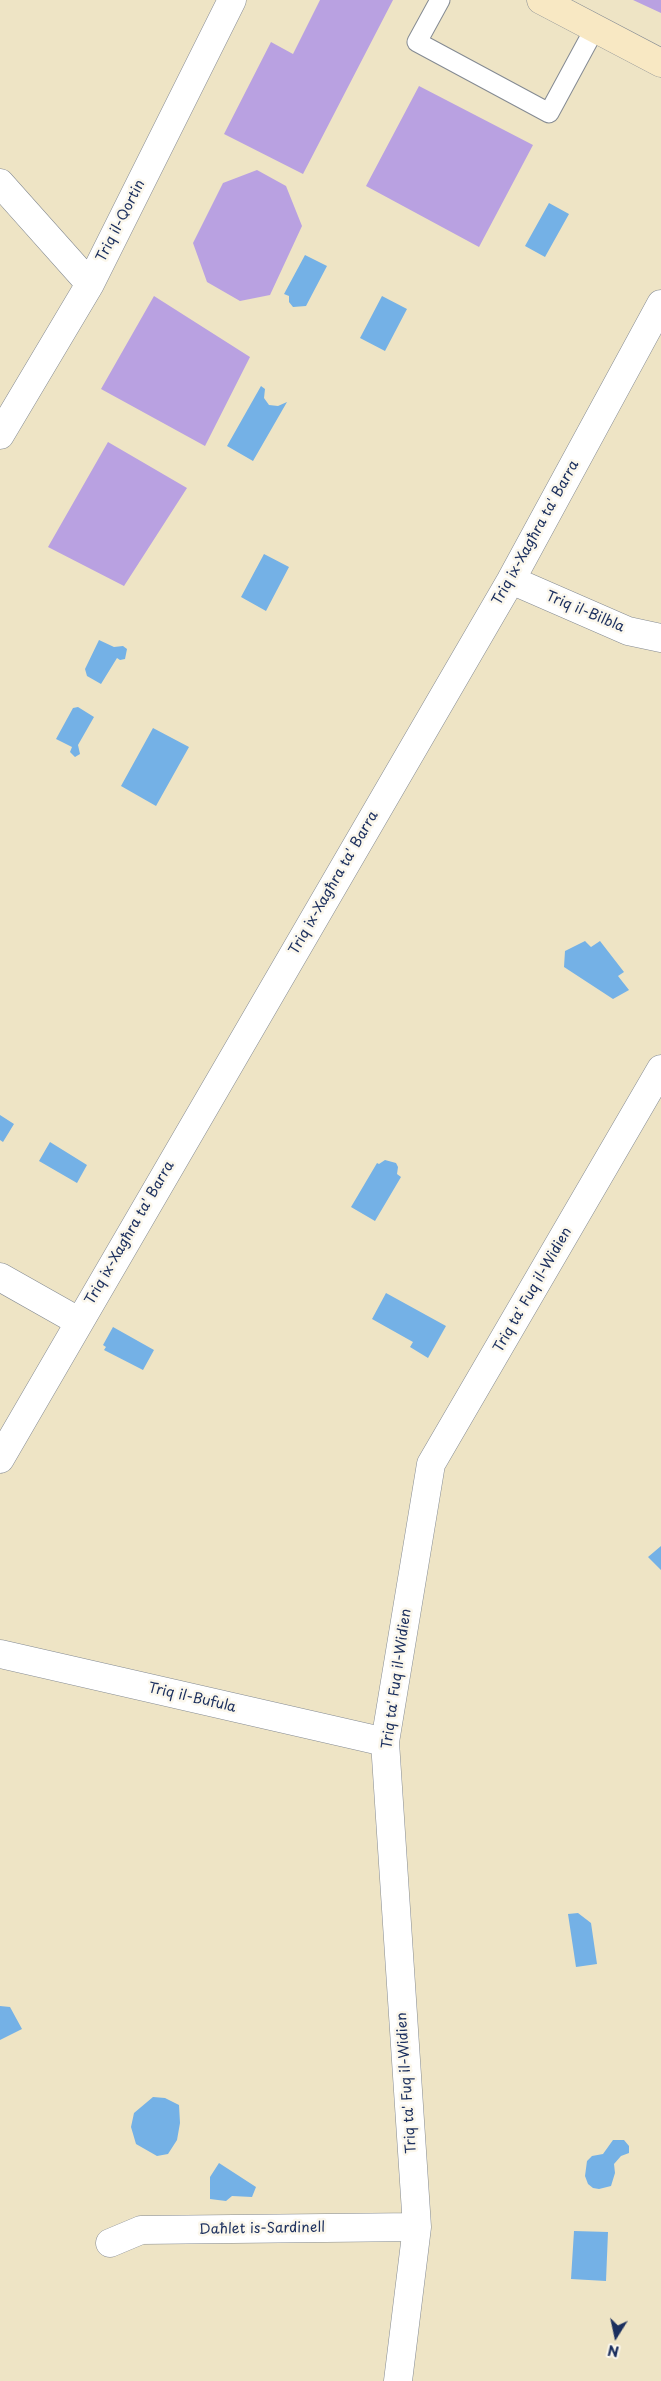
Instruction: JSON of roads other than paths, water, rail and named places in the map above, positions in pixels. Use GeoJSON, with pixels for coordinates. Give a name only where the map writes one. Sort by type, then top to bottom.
{"type":"FeatureCollection","features":[{"type":"Feature","properties":{"kind":"main road"},"geometry":{"type":"LineString","coordinates":[[541,0],[661,62]]}},
{"type":"Feature","properties":{"kind":"street","name":"Triq il-Qortin"},"geometry":{"type":"LineString","coordinates":[[0,435],[90,284],[232,0]]}},
{"type":"Feature","properties":{"kind":"street"},"geometry":{"type":"LineString","coordinates":[[0,183],[90,284]]}},
{"type":"Feature","properties":{"kind":"street","name":"Triq ix-Xagħra ta' Barra"},"geometry":{"type":"LineString","coordinates":[[0,1459],[78,1321],[511,580],[661,304]]}},
{"type":"Feature","properties":{"kind":"street","name":"Triq il-Bilbla"},"geometry":{"type":"LineString","coordinates":[[511,580],[628,631],[661,638]]}},
{"type":"Feature","properties":{"kind":"street","name":"Triq ta' Fuq il-Widien"},"geometry":{"type":"LineString","coordinates":[[398,2381],[417,2227],[385,1742],[431,1464],[661,1070]]}},
{"type":"Feature","properties":{"kind":"street"},"geometry":{"type":"LineString","coordinates":[[0,1277],[78,1321]]}},
{"type":"Feature","properties":{"kind":"street","name":"Triq il-Bufula"},"geometry":{"type":"LineString","coordinates":[[0,1654],[385,1742]]}},
{"type":"Feature","properties":{"kind":"street","name":"Daħlet is-Sardinell"},"geometry":{"type":"LineString","coordinates":[[110,2242],[141,2230],[417,2227]]}},
{"type":"Feature","properties":{"kind":"lane"},"geometry":{"type":"LineString","coordinates":[[440,0],[417,42],[549,113],[595,28]]}},
{"type":"Feature","properties":{"kind":"water"},"geometry":{"type":"Polygon","coordinates":[[[549,203],[569,214],[545,257],[525,246],[549,203]]]}},
{"type":"Feature","properties":{"kind":"water"},"geometry":{"type":"Polygon","coordinates":[[[305,255],[327,266],[306,306],[293,307],[289,302],[289,296],[284,294],[305,255]]]}},
{"type":"Feature","properties":{"kind":"water"},"geometry":{"type":"Polygon","coordinates":[[[382,296],[407,309],[385,351],[360,338],[382,296]]]}},
{"type":"Feature","properties":{"kind":"water"},"geometry":{"type":"Polygon","coordinates":[[[261,386],[265,389],[264,398],[269,405],[278,406],[287,402],[253,461],[227,446],[261,386]]]}},
{"type":"Feature","properties":{"kind":"water"},"geometry":{"type":"Polygon","coordinates":[[[264,554],[289,567],[266,611],[241,597],[264,554]]]}},
{"type":"Feature","properties":{"kind":"water"},"geometry":{"type":"Polygon","coordinates":[[[99,640],[114,647],[123,646],[127,649],[125,659],[120,660],[117,658],[101,684],[87,676],[85,669],[99,640]]]}},
{"type":"Feature","properties":{"kind":"water"},"geometry":{"type":"Polygon","coordinates":[[[78,707],[94,717],[78,745],[80,754],[75,757],[70,752],[72,747],[56,739],[73,708],[78,707]]]}},
{"type":"Feature","properties":{"kind":"water"},"geometry":{"type":"Polygon","coordinates":[[[153,728],[189,747],[156,806],[121,786],[153,728]]]}},
{"type":"Feature","properties":{"kind":"water"},"geometry":{"type":"Polygon","coordinates":[[[585,941],[591,947],[600,941],[624,972],[618,976],[629,990],[613,999],[564,967],[565,951],[585,941]]]}},
{"type":"Feature","properties":{"kind":"water"},"geometry":{"type":"Polygon","coordinates":[[[0,1115],[14,1124],[3,1142],[0,1140],[0,1115]]]}},
{"type":"Feature","properties":{"kind":"water"},"geometry":{"type":"Polygon","coordinates":[[[50,1142],[87,1165],[77,1183],[39,1161],[50,1142]]]}},
{"type":"Feature","properties":{"kind":"water"},"geometry":{"type":"Polygon","coordinates":[[[385,1160],[396,1163],[398,1167],[397,1174],[401,1177],[375,1221],[351,1207],[377,1163],[379,1164],[385,1160]]]}},
{"type":"Feature","properties":{"kind":"water"},"geometry":{"type":"Polygon","coordinates":[[[386,1293],[446,1326],[428,1358],[410,1347],[413,1342],[372,1319],[386,1293]]]}},
{"type":"Feature","properties":{"kind":"water"},"geometry":{"type":"Polygon","coordinates":[[[113,1327],[154,1350],[143,1370],[104,1350],[106,1347],[103,1345],[113,1327]]]}},
{"type":"Feature","properties":{"kind":"water"},"geometry":{"type":"Polygon","coordinates":[[[661,1546],[661,1570],[648,1557],[661,1546]]]}},
{"type":"Feature","properties":{"kind":"water"},"geometry":{"type":"Polygon","coordinates":[[[578,1913],[591,1923],[597,1964],[576,1967],[568,1914],[578,1913]]]}},
{"type":"Feature","properties":{"kind":"water"},"geometry":{"type":"Polygon","coordinates":[[[0,2006],[10,2007],[22,2029],[0,2040],[0,2006]]]}},
{"type":"Feature","properties":{"kind":"water"},"geometry":{"type":"Polygon","coordinates":[[[153,2097],[165,2098],[179,2105],[180,2123],[177,2140],[168,2154],[157,2156],[136,2144],[131,2127],[134,2113],[153,2097]]]}},
{"type":"Feature","properties":{"kind":"water"},"geometry":{"type":"Polygon","coordinates":[[[613,2140],[624,2140],[629,2146],[629,2153],[621,2156],[614,2164],[615,2173],[611,2186],[599,2189],[593,2188],[588,2184],[585,2176],[587,2161],[592,2156],[603,2154],[613,2140]]]}},
{"type":"Feature","properties":{"kind":"water"},"geometry":{"type":"Polygon","coordinates":[[[219,2163],[256,2187],[252,2197],[232,2196],[226,2201],[210,2199],[210,2177],[219,2163]]]}},
{"type":"Feature","properties":{"kind":"water"},"geometry":{"type":"Polygon","coordinates":[[[574,2231],[608,2232],[606,2281],[571,2279],[574,2231]]]}}]}
